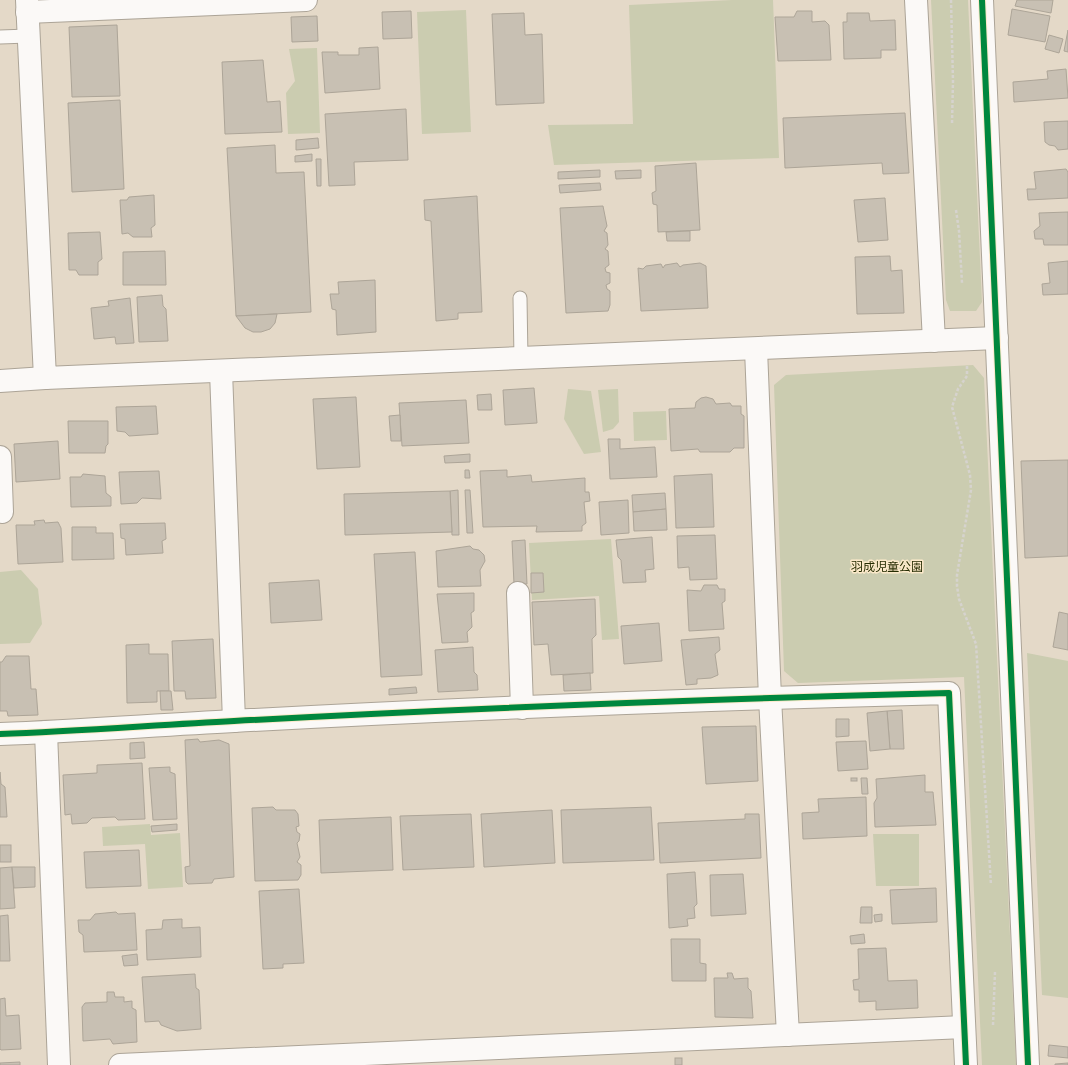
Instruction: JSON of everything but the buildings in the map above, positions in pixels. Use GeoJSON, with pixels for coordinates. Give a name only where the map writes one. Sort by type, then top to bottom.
{"type":"FeatureCollection","features":[{"type":"Feature","properties":{"kind":"street"},"geometry":{"type":"LineString","coordinates":[[45,378],[27,6],[306,0]]}},
{"type":"Feature","properties":{"kind":"street"},"geometry":{"type":"LineString","coordinates":[[916,0],[934,342]]}},
{"type":"Feature","properties":{"kind":"street"},"geometry":{"type":"LineString","coordinates":[[982,0],[1028,1065]]}},
{"type":"Feature","properties":{"kind":"street"},"geometry":{"type":"LineString","coordinates":[[0,380],[934,342],[997,338]]}},
{"type":"Feature","properties":{"kind":"street"},"geometry":{"type":"LineString","coordinates":[[756,349],[770,698],[788,1035]]}},
{"type":"Feature","properties":{"kind":"street"},"geometry":{"type":"LineString","coordinates":[[221,371],[234,721]]}},
{"type":"Feature","properties":{"kind":"street"},"geometry":{"type":"LineString","coordinates":[[0,457],[2,512]]}},
{"type":"Feature","properties":{"kind":"street"},"geometry":{"type":"LineString","coordinates":[[518,593],[522,708]]}},
{"type":"Feature","properties":{"kind":"street"},"geometry":{"type":"LineString","coordinates":[[0,734],[234,721],[522,708],[770,698],[949,693],[966,1065]]}},
{"type":"Feature","properties":{"kind":"street"},"geometry":{"type":"LineString","coordinates":[[46,732],[59,1065]]}},
{"type":"Feature","properties":{"kind":"street"},"geometry":{"type":"LineString","coordinates":[[120,1065],[964,1027]]}},
{"type":"Feature","properties":{"kind":"lane"},"geometry":{"type":"LineString","coordinates":[[0,37],[28,36]]}},
{"type":"Feature","properties":{"kind":"lane"},"geometry":{"type":"LineString","coordinates":[[520,298],[522,359]]}},
{"type":"Feature","properties":{"kind":"path"},"geometry":{"type":"LineString","coordinates":[[951,0],[953,81],[952,127]]}},
{"type":"Feature","properties":{"kind":"path"},"geometry":{"type":"LineString","coordinates":[[955,205],[959,231],[962,283]]}},
{"type":"Feature","properties":{"kind":"path"},"geometry":{"type":"LineString","coordinates":[[930,284],[954,278],[968,285]]}},
{"type":"Feature","properties":{"kind":"green space"},"geometry":{"type":"Polygon","coordinates":[[[732,0],[773,0],[779,158],[554,165],[548,125],[633,124],[629,5],[732,0]]]}},
{"type":"Feature","properties":{"kind":"green space"},"geometry":{"type":"Polygon","coordinates":[[[931,0],[968,0],[982,302],[976,311],[950,311],[946,300],[931,0]]]}},
{"type":"Feature","properties":{"kind":"green space"},"geometry":{"type":"Polygon","coordinates":[[[466,10],[471,132],[422,134],[417,12],[466,10]]]}},
{"type":"Feature","properties":{"kind":"green space"},"geometry":{"type":"Polygon","coordinates":[[[317,48],[320,133],[288,134],[286,93],[295,81],[289,49],[317,48]]]}},
{"type":"Feature","properties":{"kind":"green space","name":"羽成児童公園"},"geometry":{"type":"Polygon","coordinates":[[[973,365],[984,378],[1016,1065],[982,1065],[964,677],[798,683],[784,671],[774,385],[786,375],[973,365]]]}},
{"type":"Feature","properties":{"kind":"green space"},"geometry":{"type":"Polygon","coordinates":[[[568,389],[591,391],[601,452],[584,454],[564,419],[568,389]]]}},
{"type":"Feature","properties":{"kind":"green space"},"geometry":{"type":"Polygon","coordinates":[[[618,389],[619,422],[613,429],[603,432],[598,390],[618,389]]]}},
{"type":"Feature","properties":{"kind":"green space"},"geometry":{"type":"Polygon","coordinates":[[[666,411],[667,440],[634,441],[633,412],[666,411]]]}},
{"type":"Feature","properties":{"kind":"green space"},"geometry":{"type":"Polygon","coordinates":[[[611,539],[619,639],[602,640],[599,596],[532,600],[529,543],[611,539]]]}},
{"type":"Feature","properties":{"kind":"green space"},"geometry":{"type":"Polygon","coordinates":[[[21,570],[38,589],[42,624],[30,643],[0,644],[0,572],[21,570]]]}},
{"type":"Feature","properties":{"kind":"green space"},"geometry":{"type":"Polygon","coordinates":[[[1027,653],[1068,661],[1068,998],[1042,995],[1027,653]]]}},
{"type":"Feature","properties":{"kind":"green space"},"geometry":{"type":"Polygon","coordinates":[[[150,824],[151,835],[180,833],[183,887],[148,889],[145,844],[103,846],[102,827],[150,824]]]}},
{"type":"Feature","properties":{"kind":"green space"},"geometry":{"type":"Polygon","coordinates":[[[873,834],[919,834],[919,886],[876,886],[873,834]]]}},
{"type":"Feature","properties":{"kind":"cycle path"},"geometry":{"type":"LineString","coordinates":[[982,0],[1028,1065]]}},
{"type":"Feature","properties":{"kind":"cycle path"},"geometry":{"type":"LineString","coordinates":[[0,734],[323,716],[502,708],[949,693],[966,1065]]}}]}
